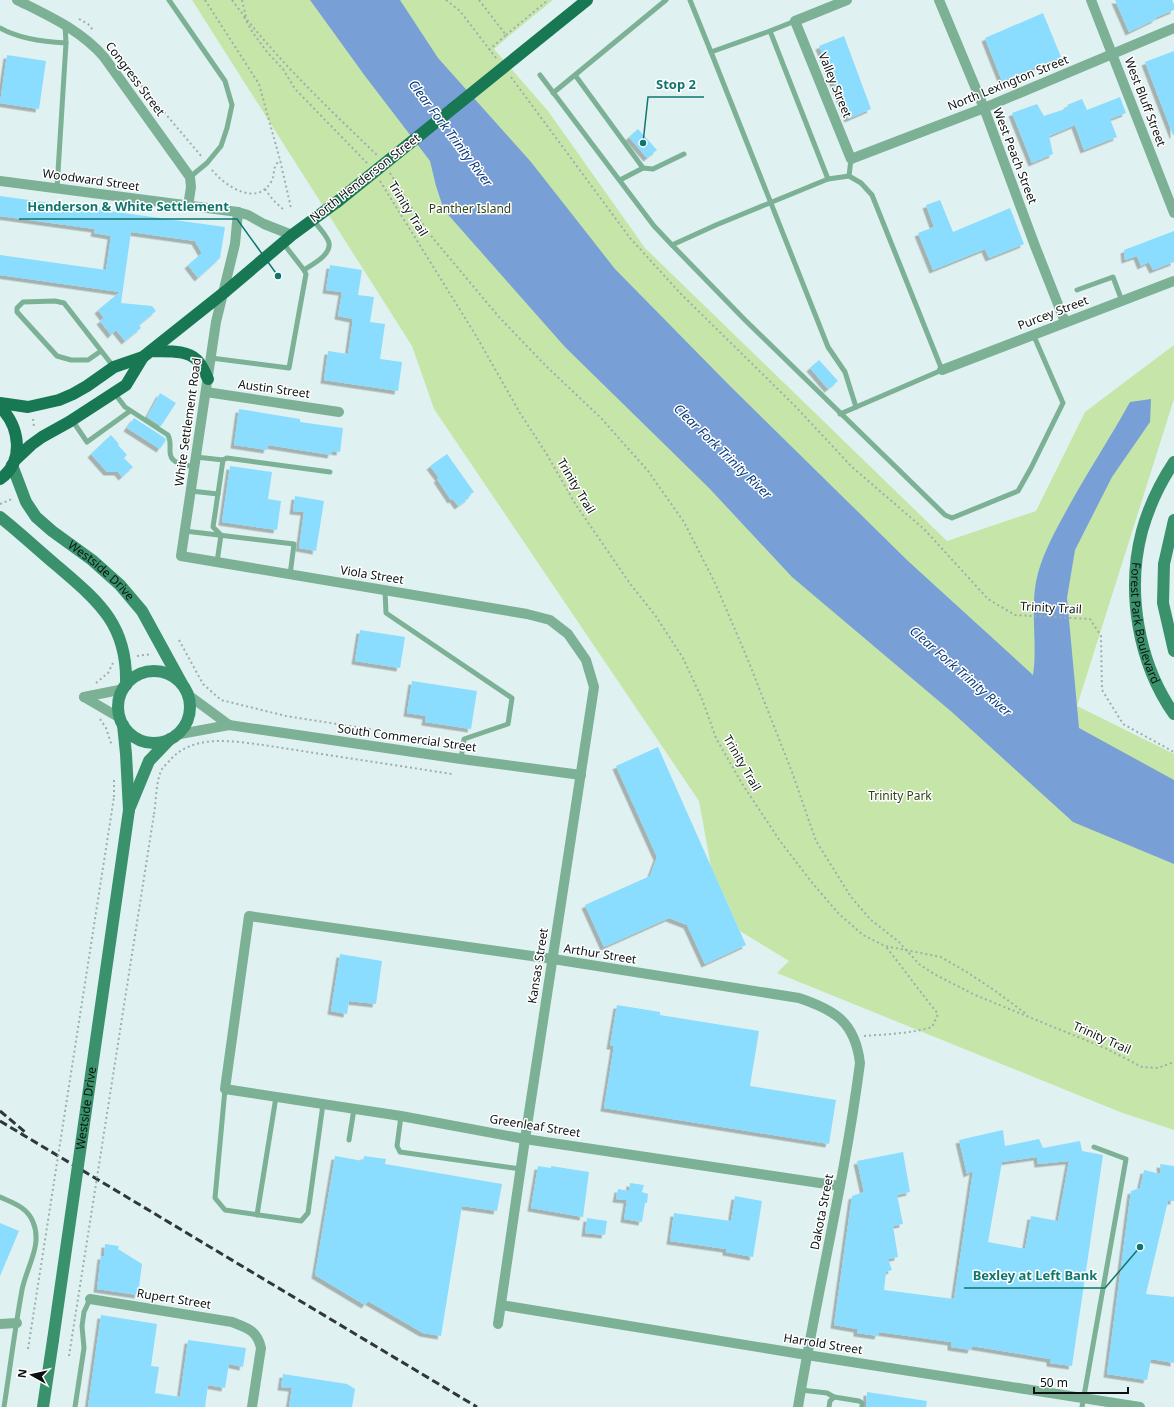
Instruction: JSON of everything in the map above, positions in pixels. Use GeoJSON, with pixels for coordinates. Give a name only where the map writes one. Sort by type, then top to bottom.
{"type":"FeatureCollection","features":[{"type":"Feature","properties":{"kind":"main road","name":"North Henderson Street"},"geometry":{"type":"LineString","coordinates":[[0,403],[28,407],[59,400],[87,386],[114,367],[147,354],[224,293],[288,239],[337,202],[587,0]]}},
{"type":"Feature","properties":{"kind":"main road"},"geometry":{"type":"LineString","coordinates":[[147,354],[185,353],[192,356],[201,365],[208,379]]}},
{"type":"Feature","properties":{"kind":"main road","name":"North Henderson Street"},"geometry":{"type":"LineString","coordinates":[[0,479],[31,445],[46,434],[115,394],[126,385],[147,354]]}},
{"type":"Feature","properties":{"kind":"main road"},"geometry":{"type":"LineString","coordinates":[[0,407],[12,421],[17,436],[14,463]]}},
{"type":"Feature","properties":{"kind":"main road","name":"Forest Park Boulevard"},"geometry":{"type":"LineString","coordinates":[[1174,462],[1151,504],[1146,519],[1139,547],[1136,578],[1138,622],[1147,660],[1161,694],[1174,714]]}},
{"type":"Feature","properties":{"kind":"main road","name":"Westside Drive"},"geometry":{"type":"LineString","coordinates":[[14,463],[26,502],[36,517],[52,531],[92,560],[120,585],[142,610],[184,689]]}},
{"type":"Feature","properties":{"kind":"main road","name":"Westside Drive"},"geometry":{"type":"LineString","coordinates":[[0,517],[81,586],[100,605],[112,622],[119,636],[125,657],[125,687]]}},
{"type":"Feature","properties":{"kind":"main road","name":"Forest Park Boulevard"},"geometry":{"type":"LineString","coordinates":[[1174,520],[1164,564],[1164,603],[1174,651]]}},
{"type":"Feature","properties":{"kind":"main road"},"geometry":{"type":"LineString","coordinates":[[154,671],[165,673],[175,678],[184,689],[190,706],[188,716],[184,726],[173,737],[163,742],[152,743],[142,741],[133,736],[126,729],[118,708],[120,697],[132,678],[142,673],[154,671]]}},
{"type":"Feature","properties":{"kind":"main road","name":"Westside Drive"},"geometry":{"type":"LineString","coordinates":[[43,1407],[128,810],[126,754],[122,721]]}},
{"type":"Feature","properties":{"kind":"main road","name":"Westside Drive"},"geometry":{"type":"LineString","coordinates":[[128,810],[149,761],[173,737]]}},
{"type":"Feature","properties":{"kind":"street","name":"Congress Street"},"geometry":{"type":"LineString","coordinates":[[17,0],[77,32],[96,48],[190,177]]}},
{"type":"Feature","properties":{"kind":"street"},"geometry":{"type":"LineString","coordinates":[[795,20],[847,0]]}},
{"type":"Feature","properties":{"kind":"street","name":"West Peach Street"},"geometry":{"type":"LineString","coordinates":[[939,0],[984,108],[1065,322]]}},
{"type":"Feature","properties":{"kind":"street","name":"West Bluff Street"},"geometry":{"type":"LineString","coordinates":[[1091,0],[1174,213]]}},
{"type":"Feature","properties":{"kind":"street","name":"Valley Street"},"geometry":{"type":"LineString","coordinates":[[795,20],[851,159]]}},
{"type":"Feature","properties":{"kind":"street","name":"North Lexington Street"},"geometry":{"type":"LineString","coordinates":[[851,159],[984,108],[1174,28]]}},
{"type":"Feature","properties":{"kind":"street"},"geometry":{"type":"LineString","coordinates":[[188,206],[191,188],[190,177]]}},
{"type":"Feature","properties":{"kind":"street","name":"Woodward Street"},"geometry":{"type":"LineString","coordinates":[[0,181],[238,212],[248,215],[288,239]]}},
{"type":"Feature","properties":{"kind":"street","name":"White Settlement Road"},"geometry":{"type":"LineString","coordinates":[[181,556],[216,322],[235,244],[238,212]]}},
{"type":"Feature","properties":{"kind":"street","name":"Purcey Street"},"geometry":{"type":"LineString","coordinates":[[942,370],[1174,281]]}},
{"type":"Feature","properties":{"kind":"street","name":"Austin Street"},"geometry":{"type":"LineString","coordinates":[[206,392],[339,412]]}},
{"type":"Feature","properties":{"kind":"street","name":"Viola Street"},"geometry":{"type":"LineString","coordinates":[[181,556],[527,614],[550,620],[556,625]]}},
{"type":"Feature","properties":{"kind":"street","name":"Kansas Street"},"geometry":{"type":"LineString","coordinates":[[498,1324],[594,687],[586,660],[568,634],[556,625]]}},
{"type":"Feature","properties":{"kind":"street"},"geometry":{"type":"LineString","coordinates":[[122,721],[84,697],[125,687]]}},
{"type":"Feature","properties":{"kind":"street","name":"South Commercial Street"},"geometry":{"type":"LineString","coordinates":[[184,689],[229,725]]}},
{"type":"Feature","properties":{"kind":"street","name":"South Commercial Street"},"geometry":{"type":"LineString","coordinates":[[173,737],[229,725],[461,760],[581,775]]}},
{"type":"Feature","properties":{"kind":"street","name":"Arthur Street"},"geometry":{"type":"LineString","coordinates":[[225,1089],[248,916],[553,959],[799,998],[824,1008],[846,1023]]}},
{"type":"Feature","properties":{"kind":"street","name":"Dakota Street"},"geometry":{"type":"LineString","coordinates":[[798,1407],[840,1186],[860,1063],[858,1049],[846,1023]]}},
{"type":"Feature","properties":{"kind":"street","name":"Greenleaf Street"},"geometry":{"type":"LineString","coordinates":[[225,1089],[354,1108],[525,1138],[840,1186]]}},
{"type":"Feature","properties":{"kind":"street","name":"Rupert Street"},"geometry":{"type":"LineString","coordinates":[[90,1299],[232,1322],[252,1330],[259,1340],[261,1348],[252,1407]]}},
{"type":"Feature","properties":{"kind":"street","name":"Harrold Street"},"geometry":{"type":"LineString","coordinates":[[501,1305],[807,1355],[1082,1403],[1140,1407]]}},
{"type":"Feature","properties":{"kind":"street"},"geometry":{"type":"LineString","coordinates":[[0,1324],[17,1323]]}},
{"type":"Feature","properties":{"kind":"lane"},"geometry":{"type":"LineString","coordinates":[[169,0],[225,80],[232,105],[221,146],[207,163],[190,177]]}},
{"type":"Feature","properties":{"kind":"lane"},"geometry":{"type":"LineString","coordinates":[[553,93],[666,0]]}},
{"type":"Feature","properties":{"kind":"lane"},"geometry":{"type":"LineString","coordinates":[[690,0],[828,347],[845,372],[856,407]]}},
{"type":"Feature","properties":{"kind":"lane"},"geometry":{"type":"LineString","coordinates":[[711,52],[770,31],[795,20]]}},
{"type":"Feature","properties":{"kind":"lane"},"geometry":{"type":"LineString","coordinates":[[57,188],[66,43],[65,25]]}},
{"type":"Feature","properties":{"kind":"lane"},"geometry":{"type":"LineString","coordinates":[[0,28],[10,34],[26,38],[66,43]]}},
{"type":"Feature","properties":{"kind":"lane"},"geometry":{"type":"LineString","coordinates":[[770,31],[828,179]]}},
{"type":"Feature","properties":{"kind":"lane"},"geometry":{"type":"LineString","coordinates":[[540,75],[654,226],[745,320],[945,515],[952,518],[1018,491],[1063,403],[1033,334]]}},
{"type":"Feature","properties":{"kind":"lane"},"geometry":{"type":"LineString","coordinates":[[575,75],[643,168]]}},
{"type":"Feature","properties":{"kind":"lane"},"geometry":{"type":"LineString","coordinates":[[620,180],[643,168],[653,169],[684,154]]}},
{"type":"Feature","properties":{"kind":"lane"},"geometry":{"type":"LineString","coordinates":[[849,176],[851,159]]}},
{"type":"Feature","properties":{"kind":"lane"},"geometry":{"type":"LineString","coordinates":[[672,245],[828,179],[849,176],[861,183],[872,195],[942,370],[840,414]]}},
{"type":"Feature","properties":{"kind":"lane"},"geometry":{"type":"LineString","coordinates":[[304,270],[329,249],[329,242],[313,220]]}},
{"type":"Feature","properties":{"kind":"lane"},"geometry":{"type":"LineString","coordinates":[[211,358],[289,368],[306,274],[288,239]]}},
{"type":"Feature","properties":{"kind":"lane"},"geometry":{"type":"LineString","coordinates":[[1077,290],[1113,277],[1122,301]]}},
{"type":"Feature","properties":{"kind":"lane"},"geometry":{"type":"LineString","coordinates":[[101,351],[88,360],[71,360],[57,356],[17,312],[17,308],[23,302],[55,301],[64,303],[114,367]]}},
{"type":"Feature","properties":{"kind":"lane"},"geometry":{"type":"LineString","coordinates":[[115,394],[125,408],[168,435],[171,441],[171,458],[174,462],[223,460],[227,458],[330,472]]}},
{"type":"Feature","properties":{"kind":"lane"},"geometry":{"type":"LineString","coordinates":[[72,420],[87,442],[130,411]]}},
{"type":"Feature","properties":{"kind":"lane"},"geometry":{"type":"LineString","coordinates":[[221,535],[213,527],[223,460]]}},
{"type":"Feature","properties":{"kind":"lane"},"geometry":{"type":"LineString","coordinates":[[191,491],[218,494]]}},
{"type":"Feature","properties":{"kind":"lane"},"geometry":{"type":"LineString","coordinates":[[185,530],[294,544],[290,575]]}},
{"type":"Feature","properties":{"kind":"lane"},"geometry":{"type":"LineString","coordinates":[[217,562],[221,535]]}},
{"type":"Feature","properties":{"kind":"lane"},"geometry":{"type":"LineString","coordinates":[[385,591],[386,613],[512,698],[508,724],[464,739],[461,760]]}},
{"type":"Feature","properties":{"kind":"lane"},"geometry":{"type":"LineString","coordinates":[[225,1089],[215,1198],[225,1210],[257,1215],[301,1221],[308,1213],[323,1104]]}},
{"type":"Feature","properties":{"kind":"lane"},"geometry":{"type":"LineString","coordinates":[[257,1215],[276,1097]]}},
{"type":"Feature","properties":{"kind":"lane"},"geometry":{"type":"LineString","coordinates":[[349,1140],[354,1108]]}},
{"type":"Feature","properties":{"kind":"lane"},"geometry":{"type":"LineString","coordinates":[[401,1116],[397,1146],[400,1152],[521,1169]]}},
{"type":"Feature","properties":{"kind":"lane"},"geometry":{"type":"LineString","coordinates":[[1082,1403],[1126,1159],[1094,1147]]}},
{"type":"Feature","properties":{"kind":"lane"},"geometry":{"type":"LineString","coordinates":[[0,1197],[19,1206],[27,1212],[33,1222],[36,1232],[33,1258],[22,1288],[4,1407]]}},
{"type":"Feature","properties":{"kind":"lane"},"geometry":{"type":"LineString","coordinates":[[75,1407],[84,1348],[82,1326],[84,1312],[90,1299]]}},
{"type":"Feature","properties":{"kind":"lane"},"geometry":{"type":"LineString","coordinates":[[801,1390],[827,1393],[834,1397],[858,1401],[862,1403],[862,1407]]}},
{"type":"Feature","properties":{"kind":"lane"},"geometry":{"type":"LineString","coordinates":[[829,1407],[830,1401],[834,1397]]}},
{"type":"Feature","properties":{"kind":"path"},"geometry":{"type":"LineString","coordinates":[[205,0],[259,84],[280,160],[291,208]]}},
{"type":"Feature","properties":{"kind":"path"},"geometry":{"type":"LineString","coordinates":[[232,0],[246,18],[306,85],[379,157]]}},
{"type":"Feature","properties":{"kind":"path"},"geometry":{"type":"LineString","coordinates":[[242,0],[246,18]]}},
{"type":"Feature","properties":{"kind":"path"},"geometry":{"type":"LineString","coordinates":[[446,0],[460,11],[498,62]]}},
{"type":"Feature","properties":{"kind":"path"},"geometry":{"type":"LineString","coordinates":[[479,0],[506,35]]}},
{"type":"Feature","properties":{"kind":"path"},"geometry":{"type":"LineString","coordinates":[[489,50],[548,0]]}},
{"type":"Feature","properties":{"kind":"path"},"geometry":{"type":"LineString","coordinates":[[242,13],[253,32],[267,52],[283,70],[295,89],[369,165]]}},
{"type":"Feature","properties":{"kind":"path"},"geometry":{"type":"LineString","coordinates":[[75,18],[88,24],[93,30]]}},
{"type":"Feature","properties":{"kind":"path","name":"Trinity Trail"},"geometry":{"type":"LineString","coordinates":[[508,74],[630,238],[680,293],[795,406],[852,467],[924,529],[988,599],[1015,615],[1090,619],[1101,636],[1102,690],[1123,724],[1174,752]]}},
{"type":"Feature","properties":{"kind":"path"},"geometry":{"type":"LineString","coordinates":[[134,78],[219,179],[240,192],[253,194],[265,189],[272,182],[275,164],[280,160]]}},
{"type":"Feature","properties":{"kind":"path","name":"Trinity Trail"},"geometry":{"type":"LineString","coordinates":[[388,169],[415,213],[432,237],[499,317],[546,366],[601,418],[648,471],[684,522],[715,583],[745,653],[792,772],[816,841],[851,897],[871,920],[898,941],[919,964],[934,974],[975,995],[1105,1048],[1142,1067],[1158,1068],[1174,1063]]}},
{"type":"Feature","properties":{"kind":"path","name":"Trinity Trail"},"geometry":{"type":"LineString","coordinates":[[378,177],[475,334],[576,506],[631,585],[655,615],[683,658],[702,699],[716,738],[780,841],[814,885],[839,914],[863,935],[885,946],[905,949],[941,958],[966,971],[1027,1015]]}},
{"type":"Feature","properties":{"kind":"path"},"geometry":{"type":"LineString","coordinates":[[265,189],[284,211]]}},
{"type":"Feature","properties":{"kind":"path"},"geometry":{"type":"LineString","coordinates":[[0,504],[13,498]]}},
{"type":"Feature","properties":{"kind":"path"},"geometry":{"type":"LineString","coordinates":[[179,640],[204,684],[222,700],[286,716],[394,733],[395,750]]}},
{"type":"Feature","properties":{"kind":"path"},"geometry":{"type":"LineString","coordinates":[[134,656],[143,656],[154,653]]}},
{"type":"Feature","properties":{"kind":"path"},"geometry":{"type":"LineString","coordinates":[[95,684],[108,673],[114,662]]}},
{"type":"Feature","properties":{"kind":"path"},"geometry":{"type":"LineString","coordinates":[[97,716],[106,728],[112,747]]}},
{"type":"Feature","properties":{"kind":"path"},"geometry":{"type":"LineString","coordinates":[[70,1356],[162,769],[174,756],[188,746],[210,741],[236,741],[452,774]]}},
{"type":"Feature","properties":{"kind":"path"},"geometry":{"type":"LineString","coordinates":[[28,1349],[114,797],[114,775]]}},
{"type":"Feature","properties":{"kind":"path"},"geometry":{"type":"LineString","coordinates":[[853,1036],[899,1034],[921,1031],[932,1027],[938,1014],[885,946]]}},
{"type":"Feature","properties":{"kind":"green space","name":"Trinity Park"},"geometry":{"type":"Polygon","coordinates":[[[192,0],[553,0],[494,49],[548,111],[645,248],[947,541],[1036,511],[1085,412],[1174,345],[1174,399],[1077,706],[1174,754],[1174,1130],[1120,1112],[777,973],[789,961],[740,931],[711,867],[699,801],[434,409],[412,346],[192,0]]]}},
{"type":"Feature","properties":{"kind":"water","name":"Clear Fork Trinity River"},"geometry":{"type":"Polygon","coordinates":[[[310,0],[400,0],[438,58],[531,162],[615,269],[730,386],[908,561],[1033,675],[1035,650],[1035,585],[1040,565],[1046,550],[1072,501],[1130,402],[1151,399],[1150,422],[1112,477],[1075,550],[1067,598],[1079,728],[1174,780],[1174,864],[1073,822],[953,713],[792,577],[709,488],[565,347],[444,210],[430,161],[365,76],[310,0]]]}},
{"type":"Feature","properties":{"kind":"building"},"geometry":{"type":"Polygon","coordinates":[[[1115,0],[1172,0],[1174,10],[1129,32],[1115,0]]]}},
{"type":"Feature","properties":{"kind":"building"},"geometry":{"type":"Polygon","coordinates":[[[1043,13],[1061,57],[1002,81],[985,38],[1043,13]]]}},
{"type":"Feature","properties":{"kind":"building"},"geometry":{"type":"Polygon","coordinates":[[[844,36],[871,109],[848,119],[819,46],[844,36]]]}},
{"type":"Feature","properties":{"kind":"building"},"geometry":{"type":"Polygon","coordinates":[[[1174,51],[1174,135],[1173,135],[1145,62],[1174,51]]]}},
{"type":"Feature","properties":{"kind":"building"},"geometry":{"type":"Polygon","coordinates":[[[7,55],[46,61],[39,109],[0,103],[7,55]]]}},
{"type":"Feature","properties":{"kind":"building"},"geometry":{"type":"Polygon","coordinates":[[[1120,97],[1126,113],[1110,119],[1117,137],[1084,150],[1075,125],[1049,136],[1053,154],[1032,163],[1012,113],[1037,104],[1044,116],[1068,108],[1067,105],[1082,99],[1087,110],[1120,97]]]}},
{"type":"Feature","properties":{"kind":"building"},"geometry":{"type":"Polygon","coordinates":[[[638,129],[657,150],[647,158],[629,137],[638,129]]]}},
{"type":"Feature","properties":{"kind":"building"},"geometry":{"type":"Polygon","coordinates":[[[0,196],[225,227],[220,258],[198,278],[188,265],[202,253],[195,241],[131,232],[121,303],[152,306],[156,311],[139,325],[141,328],[125,341],[116,330],[111,335],[100,321],[104,318],[98,310],[120,292],[0,275],[0,255],[106,270],[111,236],[94,233],[95,229],[0,216],[0,196]]]}},
{"type":"Feature","properties":{"kind":"building"},"geometry":{"type":"Polygon","coordinates":[[[940,200],[953,232],[1010,208],[1024,244],[989,258],[985,249],[933,270],[918,233],[934,227],[926,205],[940,200]]]}},
{"type":"Feature","properties":{"kind":"building"},"geometry":{"type":"Polygon","coordinates":[[[1174,231],[1174,262],[1153,270],[1149,262],[1141,266],[1137,256],[1125,260],[1124,250],[1174,231]]]}},
{"type":"Feature","properties":{"kind":"building"},"geometry":{"type":"Polygon","coordinates":[[[330,265],[362,270],[358,295],[374,297],[370,322],[385,324],[380,359],[402,362],[398,391],[324,380],[328,351],[348,354],[353,319],[338,316],[342,292],[326,290],[330,265]]]}},
{"type":"Feature","properties":{"kind":"building"},"geometry":{"type":"Polygon","coordinates":[[[819,360],[838,381],[828,389],[810,368],[819,360]]]}},
{"type":"Feature","properties":{"kind":"building"},"geometry":{"type":"Polygon","coordinates":[[[160,393],[176,403],[161,426],[147,417],[160,393]]]}},
{"type":"Feature","properties":{"kind":"building"},"geometry":{"type":"Polygon","coordinates":[[[239,409],[300,419],[300,422],[343,428],[340,452],[332,451],[331,455],[268,445],[267,450],[234,445],[239,409]]]}},
{"type":"Feature","properties":{"kind":"building"},"geometry":{"type":"Polygon","coordinates":[[[134,418],[165,438],[166,440],[160,449],[127,428],[134,418]]]}},
{"type":"Feature","properties":{"kind":"building"},"geometry":{"type":"Polygon","coordinates":[[[111,435],[127,455],[124,458],[133,467],[122,477],[118,472],[107,472],[91,454],[111,435]]]}},
{"type":"Feature","properties":{"kind":"building"},"geometry":{"type":"Polygon","coordinates":[[[447,454],[474,492],[468,496],[469,498],[458,506],[453,499],[451,500],[437,479],[439,478],[430,466],[447,454]]]}},
{"type":"Feature","properties":{"kind":"building"},"geometry":{"type":"Polygon","coordinates":[[[230,466],[272,472],[268,499],[281,501],[277,530],[222,522],[230,466]]]}},
{"type":"Feature","properties":{"kind":"building"},"geometry":{"type":"Polygon","coordinates":[[[295,496],[324,501],[316,551],[299,548],[304,512],[293,511],[295,496]]]}},
{"type":"Feature","properties":{"kind":"building"},"geometry":{"type":"Polygon","coordinates":[[[360,630],[405,637],[400,668],[355,661],[360,630]]]}},
{"type":"Feature","properties":{"kind":"building"},"geometry":{"type":"Polygon","coordinates":[[[412,681],[477,691],[471,729],[425,722],[426,716],[407,713],[412,681]]]}},
{"type":"Feature","properties":{"kind":"building"},"geometry":{"type":"Polygon","coordinates":[[[658,747],[746,945],[705,964],[687,925],[669,918],[604,947],[585,905],[650,876],[657,857],[616,766],[658,747]]]}},
{"type":"Feature","properties":{"kind":"building"},"geometry":{"type":"Polygon","coordinates":[[[340,954],[382,961],[376,1004],[349,1001],[347,1014],[331,1011],[340,954]]]}},
{"type":"Feature","properties":{"kind":"building"},"geometry":{"type":"Polygon","coordinates":[[[617,1005],[660,1012],[660,1015],[759,1031],[750,1086],[836,1100],[829,1144],[604,1108],[614,1046],[610,1046],[617,1005]]]}},
{"type":"Feature","properties":{"kind":"building"},"geometry":{"type":"Polygon","coordinates":[[[1003,1130],[1005,1146],[1039,1139],[1043,1148],[1080,1141],[1082,1151],[1103,1155],[1072,1366],[1050,1363],[1050,1359],[972,1346],[971,1350],[951,1347],[951,1342],[879,1332],[878,1336],[857,1333],[857,1329],[834,1325],[852,1196],[864,1192],[857,1161],[903,1152],[910,1192],[897,1195],[903,1224],[893,1226],[898,1257],[888,1259],[892,1270],[886,1272],[884,1290],[954,1299],[973,1171],[967,1174],[959,1140],[1003,1130]],[[1037,1157],[1002,1162],[988,1242],[1025,1249],[1031,1216],[1058,1221],[1069,1161],[1038,1164],[1037,1157]]]}},
{"type":"Feature","properties":{"kind":"building"},"geometry":{"type":"Polygon","coordinates":[[[335,1156],[363,1161],[364,1156],[386,1159],[385,1164],[502,1184],[497,1211],[462,1206],[441,1336],[423,1333],[368,1301],[365,1305],[315,1275],[335,1156]]]}},
{"type":"Feature","properties":{"kind":"building"},"geometry":{"type":"Polygon","coordinates":[[[1160,1164],[1174,1166],[1174,1201],[1168,1201],[1146,1294],[1174,1297],[1174,1363],[1151,1359],[1147,1380],[1107,1374],[1131,1191],[1140,1188],[1144,1170],[1161,1174],[1160,1164]]]}},
{"type":"Feature","properties":{"kind":"building"},"geometry":{"type":"Polygon","coordinates":[[[538,1166],[551,1168],[551,1166],[589,1172],[583,1217],[531,1208],[538,1166]]]}},
{"type":"Feature","properties":{"kind":"building"},"geometry":{"type":"Polygon","coordinates":[[[630,1183],[644,1185],[642,1192],[648,1194],[642,1222],[624,1219],[627,1200],[616,1199],[618,1189],[629,1191],[630,1183]]]}},
{"type":"Feature","properties":{"kind":"building"},"geometry":{"type":"Polygon","coordinates":[[[735,1196],[762,1201],[753,1257],[726,1252],[726,1249],[670,1241],[674,1213],[731,1221],[735,1196]]]}},
{"type":"Feature","properties":{"kind":"building"},"geometry":{"type":"Polygon","coordinates":[[[587,1218],[607,1221],[605,1235],[585,1233],[587,1218]]]}},
{"type":"Feature","properties":{"kind":"building"},"geometry":{"type":"Polygon","coordinates":[[[0,1223],[19,1231],[0,1276],[0,1223]]]}},
{"type":"Feature","properties":{"kind":"building"},"geometry":{"type":"Polygon","coordinates":[[[105,1244],[119,1246],[118,1249],[142,1264],[138,1295],[97,1289],[101,1256],[104,1256],[105,1244]]]}},
{"type":"Feature","properties":{"kind":"building"},"geometry":{"type":"Polygon","coordinates":[[[101,1315],[157,1324],[151,1366],[159,1367],[155,1393],[180,1397],[188,1340],[246,1348],[243,1367],[229,1364],[225,1388],[208,1385],[205,1407],[88,1407],[101,1315]]]}},
{"type":"Feature","properties":{"kind":"building"},"geometry":{"type":"Polygon","coordinates":[[[283,1374],[347,1384],[355,1389],[352,1407],[289,1407],[292,1388],[281,1387],[283,1374]]]}},
{"type":"Feature","properties":{"kind":"building"},"geometry":{"type":"Polygon","coordinates":[[[867,1392],[927,1401],[926,1407],[866,1407],[867,1392]]]}},
{"type":"Feature","properties":{"kind":"railway"},"geometry":{"type":"LineString","coordinates":[[0,1111],[25,1132]]}},
{"type":"Feature","properties":{"kind":"railway"},"geometry":{"type":"LineString","coordinates":[[0,1121],[477,1407]]}},
{"type":"Feature","properties":{"kind":"place","name":"Stop 2"},"geometry":{"type":"Point","coordinates":[643,143]}},
{"type":"Feature","properties":{"kind":"place","name":"Henderson & White Settlement"},"geometry":{"type":"Point","coordinates":[278,276]}},
{"type":"Feature","properties":{"kind":"place","name":"Bexley at Left Bank"},"geometry":{"type":"Point","coordinates":[1140,1247]}},
{"type":"Feature","properties":{"kind":"park label","name":"Panther Island"},"geometry":{"type":"Point","coordinates":[470,209]}}]}
